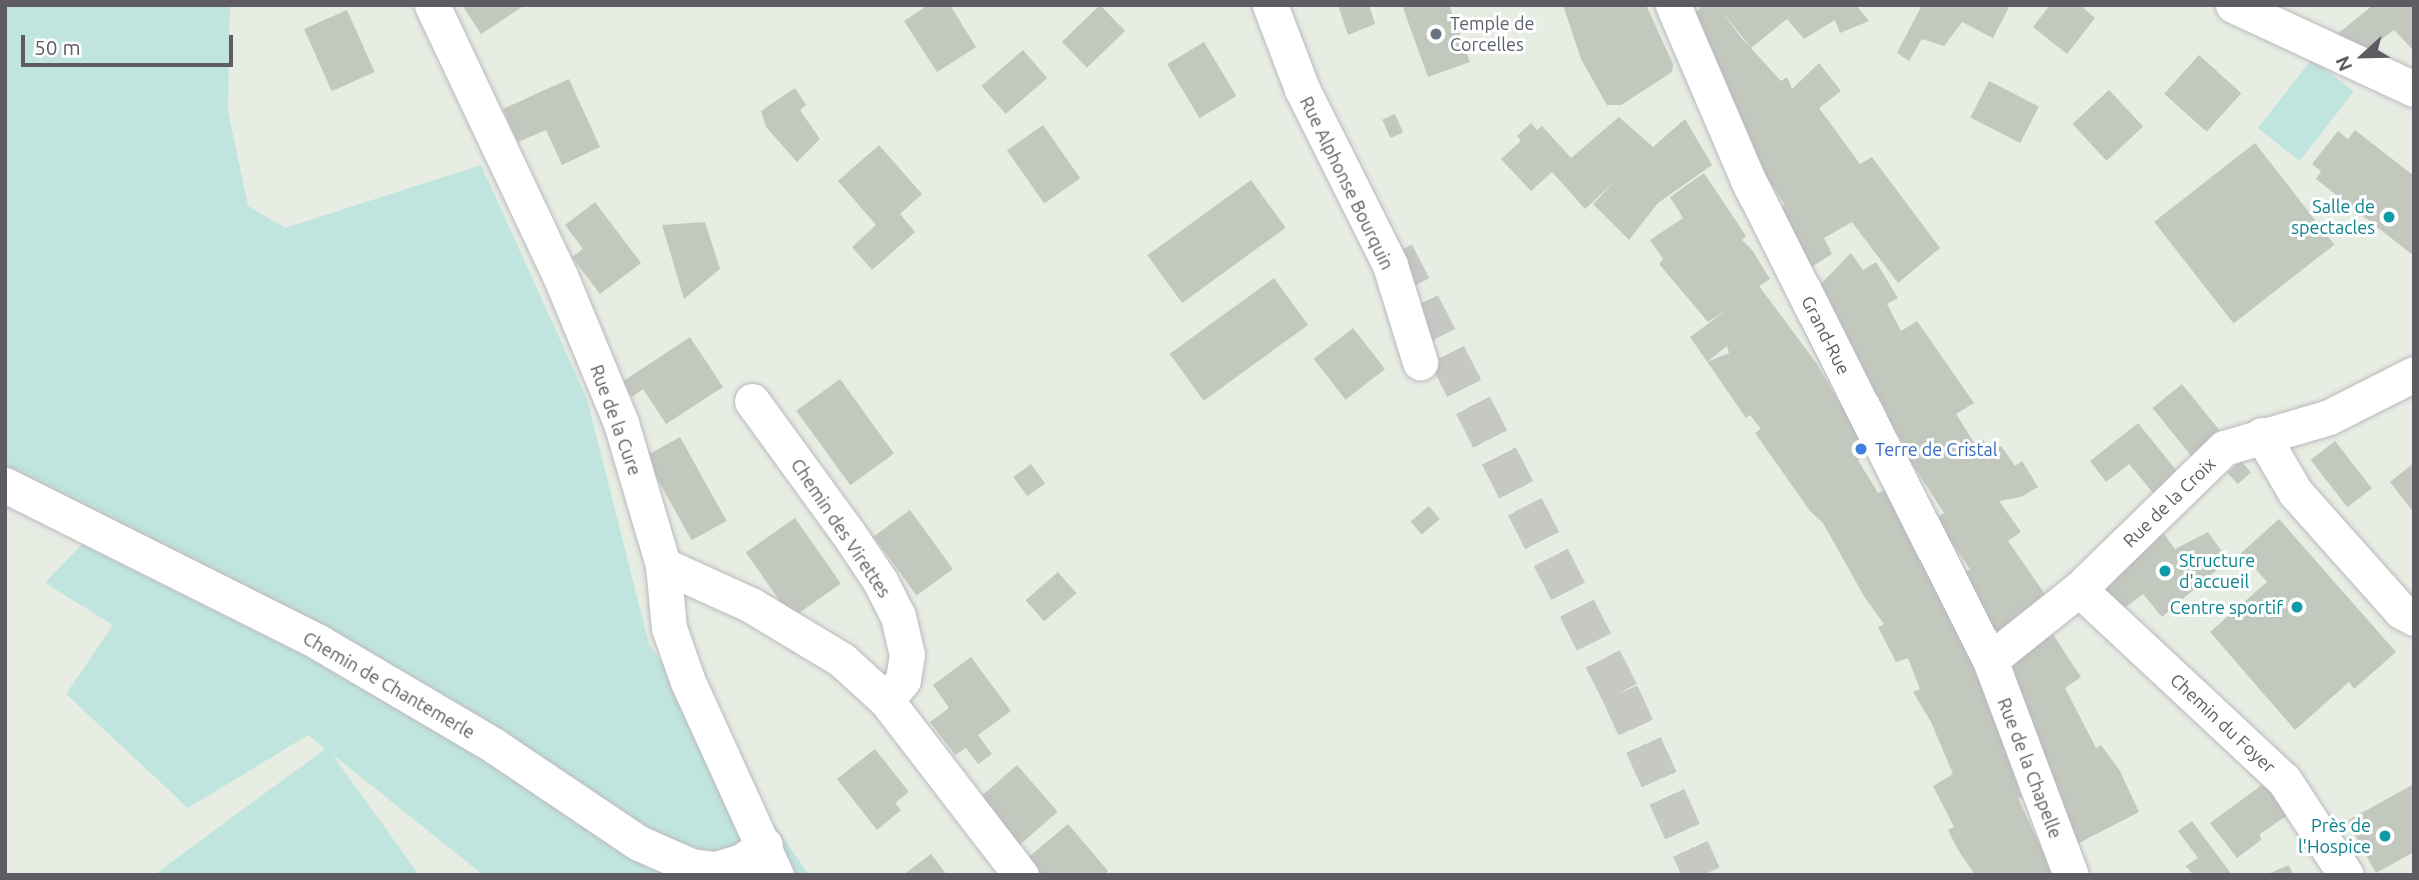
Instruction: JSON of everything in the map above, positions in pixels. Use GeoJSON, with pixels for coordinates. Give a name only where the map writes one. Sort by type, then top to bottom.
{"type":"FeatureCollection","features":[{"type":"Feature","properties":{"kind":"street","name":"Rue de la Cure"},"geometry":{"type":"LineString","coordinates":[[432,5],[561,278],[621,423],[663,565],[673,639],[688,682],[770,860]]}},
{"type":"Feature","properties":{"kind":"street","name":"Rue Alphonse Bourquin"},"geometry":{"type":"LineString","coordinates":[[1270,5],[1302,89],[1390,265],[1420,362]]}},
{"type":"Feature","properties":{"kind":"street","name":"Grand-Rue"},"geometry":{"type":"LineString","coordinates":[[1673,5],[1748,180],[1990,660]]}},
{"type":"Feature","properties":{"kind":"street"},"geometry":{"type":"LineString","coordinates":[[2233,5],[2414,89]]}},
{"type":"Feature","properties":{"kind":"street","name":"Rue de la Croix"},"geometry":{"type":"LineString","coordinates":[[1990,660],[2079,589],[2224,448],[2329,417],[2414,374]]}},
{"type":"Feature","properties":{"kind":"street","name":"Chemin des Virettes"},"geometry":{"type":"LineString","coordinates":[[752,401],[880,580],[898,616],[907,654],[903,680],[886,700]]}},
{"type":"Feature","properties":{"kind":"street"},"geometry":{"type":"LineString","coordinates":[[2262,435],[2295,492],[2401,611],[2414,618]]}},
{"type":"Feature","properties":{"kind":"street","name":"Chemin de Chantemerle"},"geometry":{"type":"LineString","coordinates":[[5,485],[320,643],[493,745],[639,843],[691,866],[716,869],[742,861],[770,860]]}},
{"type":"Feature","properties":{"kind":"street"},"geometry":{"type":"LineString","coordinates":[[663,565],[751,605],[842,660],[886,700],[1021,875]]}},
{"type":"Feature","properties":{"kind":"street","name":"Chemin du Foyer"},"geometry":{"type":"LineString","coordinates":[[2079,589],[2284,780],[2346,875]]}},
{"type":"Feature","properties":{"kind":"street","name":"Rue de la Chapelle"},"geometry":{"type":"LineString","coordinates":[[1990,660],[2071,875]]}},
{"type":"Feature","properties":{"kind":"shaded area"},"geometry":{"type":"Polygon","coordinates":[[[5,5],[230,5],[228,111],[248,206],[285,228],[481,165],[587,399],[649,644],[809,875],[483,875],[332,754],[419,875],[154,875],[325,749],[308,735],[188,808],[66,694],[113,625],[45,583],[86,540],[5,490],[5,5]]]}},
{"type":"Feature","properties":{"kind":"shaded area"},"geometry":{"type":"Polygon","coordinates":[[[2312,59],[2354,92],[2300,161],[2258,128],[2312,59]]]}},
{"type":"Feature","properties":{"kind":"building"},"geometry":{"type":"Polygon","coordinates":[[[462,5],[525,5],[481,34],[462,5]]]}},
{"type":"Feature","properties":{"kind":"building"},"geometry":{"type":"Polygon","coordinates":[[[928,5],[950,5],[976,47],[937,72],[904,21],[928,5]]]}},
{"type":"Feature","properties":{"kind":"building"},"geometry":{"type":"Polygon","coordinates":[[[1100,5],[1125,31],[1087,68],[1062,42],[1100,5]]]}},
{"type":"Feature","properties":{"kind":"building"},"geometry":{"type":"Polygon","coordinates":[[[1338,5],[1369,5],[1375,24],[1348,35],[1338,5]]]}},
{"type":"Feature","properties":{"kind":"building","name":"Temple de Corcelles"},"geometry":{"type":"Polygon","coordinates":[[[1402,5],[1449,5],[1470,62],[1428,77],[1402,5]]]}},
{"type":"Feature","properties":{"kind":"building"},"geometry":{"type":"Polygon","coordinates":[[[1563,5],[1646,5],[1673,64],[1672,72],[1621,105],[1607,105],[1581,59],[1563,5]]]}},
{"type":"Feature","properties":{"kind":"building"},"geometry":{"type":"Polygon","coordinates":[[[1703,5],[1856,5],[1869,21],[1840,33],[1835,20],[1804,39],[1787,19],[1751,48],[1721,10],[1739,35],[1781,81],[1787,77],[1792,89],[1819,63],[1841,91],[1819,108],[1860,164],[1872,157],[1940,248],[1898,283],[1852,222],[1824,238],[1832,254],[1808,269],[1779,208],[1785,205],[1753,156],[1734,117],[1739,114],[1706,64],[1687,21],[1703,5]]]}},
{"type":"Feature","properties":{"kind":"building"},"geometry":{"type":"Polygon","coordinates":[[[1922,5],[2010,5],[1993,38],[1962,22],[1944,46],[1922,39],[1909,61],[1897,53],[1922,5]]]}},
{"type":"Feature","properties":{"kind":"building"},"geometry":{"type":"Polygon","coordinates":[[[2050,5],[2080,5],[2095,18],[2067,54],[2033,27],[2050,5]]]}},
{"type":"Feature","properties":{"kind":"building"},"geometry":{"type":"Polygon","coordinates":[[[2373,5],[2414,5],[2414,51],[2394,30],[2365,52],[2335,36],[2373,5]]]}},
{"type":"Feature","properties":{"kind":"building"},"geometry":{"type":"Polygon","coordinates":[[[347,10],[375,72],[332,91],[304,29],[347,10]]]}},
{"type":"Feature","properties":{"kind":"building"},"geometry":{"type":"Polygon","coordinates":[[[1204,42],[1236,96],[1200,118],[1167,64],[1204,42]]]}},
{"type":"Feature","properties":{"kind":"building"},"geometry":{"type":"Polygon","coordinates":[[[1023,50],[1047,78],[1006,114],[981,86],[1023,50]]]}},
{"type":"Feature","properties":{"kind":"building"},"geometry":{"type":"Polygon","coordinates":[[[2199,55],[2241,93],[2207,132],[2164,94],[2199,55]]]}},
{"type":"Feature","properties":{"kind":"building"},"geometry":{"type":"Polygon","coordinates":[[[569,79],[600,147],[562,165],[546,130],[518,142],[503,109],[569,79]]]}},
{"type":"Feature","properties":{"kind":"building"},"geometry":{"type":"Polygon","coordinates":[[[1989,81],[2039,106],[2020,143],[1970,118],[1989,81]]]}},
{"type":"Feature","properties":{"kind":"building"},"geometry":{"type":"Polygon","coordinates":[[[795,88],[806,105],[800,110],[820,139],[797,162],[766,127],[761,111],[795,88]]]}},
{"type":"Feature","properties":{"kind":"building"},"geometry":{"type":"Polygon","coordinates":[[[2109,90],[2143,127],[2107,161],[2072,124],[2109,90]]]}},
{"type":"Feature","properties":{"kind":"building"},"geometry":{"type":"Polygon","coordinates":[[[1395,114],[1403,132],[1390,138],[1382,120],[1395,114]]]}},
{"type":"Feature","properties":{"kind":"building"},"geometry":{"type":"Polygon","coordinates":[[[1619,117],[1653,147],[1685,119],[1712,165],[1658,203],[1629,240],[1593,204],[1615,181],[1585,209],[1552,172],[1531,191],[1501,159],[1521,141],[1517,136],[1531,123],[1537,130],[1542,126],[1571,158],[1619,117]]]}},
{"type":"Feature","properties":{"kind":"building"},"geometry":{"type":"Polygon","coordinates":[[[1043,125],[1080,178],[1044,203],[1007,150],[1043,125]]]}},
{"type":"Feature","properties":{"kind":"building","name":"Salle de spectacles"},"geometry":{"type":"Polygon","coordinates":[[[2355,130],[2414,176],[2414,256],[2316,179],[2321,171],[2312,164],[2338,131],[2348,139],[2355,130]]]}},
{"type":"Feature","properties":{"kind":"building"},"geometry":{"type":"Polygon","coordinates":[[[2255,143],[2334,245],[2234,323],[2154,222],[2255,143]]]}},
{"type":"Feature","properties":{"kind":"building"},"geometry":{"type":"Polygon","coordinates":[[[879,145],[922,194],[900,214],[915,232],[872,270],[852,247],[876,225],[838,181],[879,145]]]}},
{"type":"Feature","properties":{"kind":"building"},"geometry":{"type":"Polygon","coordinates":[[[1704,173],[1746,236],[1742,240],[1752,250],[1770,279],[1759,286],[1817,364],[1869,454],[1858,460],[1878,493],[1888,488],[1975,662],[2022,798],[2018,798],[2054,875],[1975,875],[1958,850],[1948,830],[1954,827],[1933,786],[1953,774],[1931,722],[1913,692],[1920,689],[1908,658],[1896,662],[1878,627],[1884,624],[1865,598],[1823,523],[1810,511],[1755,433],[1761,429],[1750,415],[1746,418],[1707,362],[1690,337],[1727,310],[1708,322],[1659,264],[1663,259],[1650,240],[1683,218],[1670,197],[1704,173]],[[1727,346],[1707,362],[1729,353],[1727,346]]]}},
{"type":"Feature","properties":{"kind":"building"},"geometry":{"type":"Polygon","coordinates":[[[1251,180],[1286,228],[1182,303],[1147,255],[1251,180]]]}},
{"type":"Feature","properties":{"kind":"building"},"geometry":{"type":"Polygon","coordinates":[[[595,202],[641,263],[600,294],[572,257],[583,249],[565,225],[595,202]]]}},
{"type":"Feature","properties":{"kind":"building"},"geometry":{"type":"Polygon","coordinates":[[[705,222],[720,269],[684,299],[662,225],[705,222]]]}},
{"type":"Feature","properties":{"kind":"building"},"geometry":{"type":"Polygon","coordinates":[[[1851,253],[1863,270],[1876,262],[1898,298],[1887,304],[1901,331],[1917,321],[1974,403],[1956,414],[1975,444],[1983,439],[1989,451],[2001,446],[2015,466],[2022,461],[2038,487],[2021,497],[1999,501],[2021,532],[2008,541],[2045,594],[1992,636],[1959,577],[1970,569],[1935,519],[1944,513],[1904,451],[1907,449],[1885,416],[1888,414],[1814,291],[1851,253]]]}},
{"type":"Feature","properties":{"kind":"building"},"geometry":{"type":"Polygon","coordinates":[[[1274,278],[1308,325],[1204,401],[1170,354],[1274,278]]]}},
{"type":"Feature","properties":{"kind":"building"},"geometry":{"type":"Polygon","coordinates":[[[1353,328],[1385,369],[1346,400],[1314,359],[1353,328]]]}},
{"type":"Feature","properties":{"kind":"building"},"geometry":{"type":"Polygon","coordinates":[[[690,337],[723,387],[666,424],[643,389],[632,397],[622,382],[690,337]]]}},
{"type":"Feature","properties":{"kind":"building"},"geometry":{"type":"Polygon","coordinates":[[[840,379],[894,453],[850,485],[796,411],[840,379]]]}},
{"type":"Feature","properties":{"kind":"building"},"geometry":{"type":"Polygon","coordinates":[[[2182,384],[2222,434],[2193,458],[2152,408],[2182,384]]]}},
{"type":"Feature","properties":{"kind":"building"},"geometry":{"type":"Polygon","coordinates":[[[2138,423],[2180,475],[2155,495],[2129,464],[2106,482],[2090,461],[2138,423]]]}},
{"type":"Feature","properties":{"kind":"building"},"geometry":{"type":"Polygon","coordinates":[[[680,437],[727,521],[692,540],[645,456],[680,437]]]}},
{"type":"Feature","properties":{"kind":"building"},"geometry":{"type":"Polygon","coordinates":[[[2335,441],[2372,488],[2348,507],[2311,460],[2335,441]]]}},
{"type":"Feature","properties":{"kind":"building"},"geometry":{"type":"Polygon","coordinates":[[[2241,461],[2251,472],[2238,484],[2228,473],[2241,461]]]}},
{"type":"Feature","properties":{"kind":"building"},"geometry":{"type":"Polygon","coordinates":[[[2414,463],[2414,513],[2390,482],[2414,463]]]}},
{"type":"Feature","properties":{"kind":"building"},"geometry":{"type":"Polygon","coordinates":[[[1031,464],[1045,483],[1027,496],[1013,477],[1031,464]]]}},
{"type":"Feature","properties":{"kind":"building"},"geometry":{"type":"Polygon","coordinates":[[[1429,506],[1440,519],[1422,534],[1411,521],[1429,506]]]}},
{"type":"Feature","properties":{"kind":"building"},"geometry":{"type":"Polygon","coordinates":[[[910,510],[953,569],[917,596],[874,536],[910,510]]]}},
{"type":"Feature","properties":{"kind":"building"},"geometry":{"type":"Polygon","coordinates":[[[795,518],[841,584],[792,618],[746,552],[795,518]]]}},
{"type":"Feature","properties":{"kind":"building","name":"Centre sportif"},"geometry":{"type":"Polygon","coordinates":[[[2279,519],[2396,652],[2354,689],[2349,682],[2295,730],[2210,632],[2267,582],[2241,553],[2279,519]]]}},
{"type":"Feature","properties":{"kind":"building","name":"Structure d'accueil"},"geometry":{"type":"Polygon","coordinates":[[[2161,530],[2175,549],[2208,532],[2228,560],[2162,617],[2143,594],[2119,612],[2098,585],[2161,530]]]}},
{"type":"Feature","properties":{"kind":"building"},"geometry":{"type":"Polygon","coordinates":[[[1058,572],[1076,593],[1044,621],[1026,600],[1058,572]]]}},
{"type":"Feature","properties":{"kind":"building"},"geometry":{"type":"Polygon","coordinates":[[[2052,633],[2081,677],[2065,688],[2096,748],[2101,745],[2120,771],[2139,812],[2077,844],[2007,669],[2052,633]]]}},
{"type":"Feature","properties":{"kind":"building"},"geometry":{"type":"Polygon","coordinates":[[[971,657],[1011,711],[978,735],[992,754],[978,764],[966,748],[955,755],[930,722],[949,708],[933,685],[971,657]]]}},
{"type":"Feature","properties":{"kind":"building"},"geometry":{"type":"Polygon","coordinates":[[[875,749],[909,792],[895,803],[901,810],[877,830],[837,779],[875,749]]]}},
{"type":"Feature","properties":{"kind":"building"},"geometry":{"type":"Polygon","coordinates":[[[1017,765],[1058,812],[1015,849],[974,802],[1017,765]]]}},
{"type":"Feature","properties":{"kind":"building"},"geometry":{"type":"Polygon","coordinates":[[[2266,782],[2289,814],[2260,834],[2261,840],[2237,858],[2210,823],[2266,782]]]}},
{"type":"Feature","properties":{"kind":"building","name":"Près de l'Hospice"},"geometry":{"type":"Polygon","coordinates":[[[2414,784],[2414,852],[2376,873],[2347,821],[2414,784]]]}},
{"type":"Feature","properties":{"kind":"building"},"geometry":{"type":"Polygon","coordinates":[[[2192,821],[2232,875],[2193,875],[2186,866],[2198,858],[2178,831],[2192,821]]]}},
{"type":"Feature","properties":{"kind":"building"},"geometry":{"type":"Polygon","coordinates":[[[1068,824],[1108,871],[1104,875],[1036,875],[1024,861],[1068,824]]]}},
{"type":"Feature","properties":{"kind":"building"},"geometry":{"type":"Polygon","coordinates":[[[931,854],[947,875],[903,875],[931,854]]]}},
{"type":"Feature","properties":{"kind":"building"},"geometry":{"type":"Polygon","coordinates":[[[2289,865],[2293,875],[2265,875],[2289,865]]]}},
{"type":"Feature","properties":{"kind":"tunnel"},"geometry":{"type":"LineString","coordinates":[[1395,253],[1620,693],[1702,875]]}},
{"type":"Feature","properties":{"kind":"place","name":"Temple de Corcelles"},"geometry":{"type":"Point","coordinates":[1436,34]}},
{"type":"Feature","properties":{"kind":"place","name":"Salle de spectacles"},"geometry":{"type":"Point","coordinates":[2389,217]}},
{"type":"Feature","properties":{"kind":"place","name":"Terre de Cristal"},"geometry":{"type":"Point","coordinates":[1861,449]}},
{"type":"Feature","properties":{"kind":"place","name":"Structure d'accueil"},"geometry":{"type":"Point","coordinates":[2165,571]}},
{"type":"Feature","properties":{"kind":"place","name":"Centre sportif"},"geometry":{"type":"Point","coordinates":[2297,607]}},
{"type":"Feature","properties":{"kind":"place","name":"Près de l'Hospice"},"geometry":{"type":"Point","coordinates":[2385,836]}}]}
